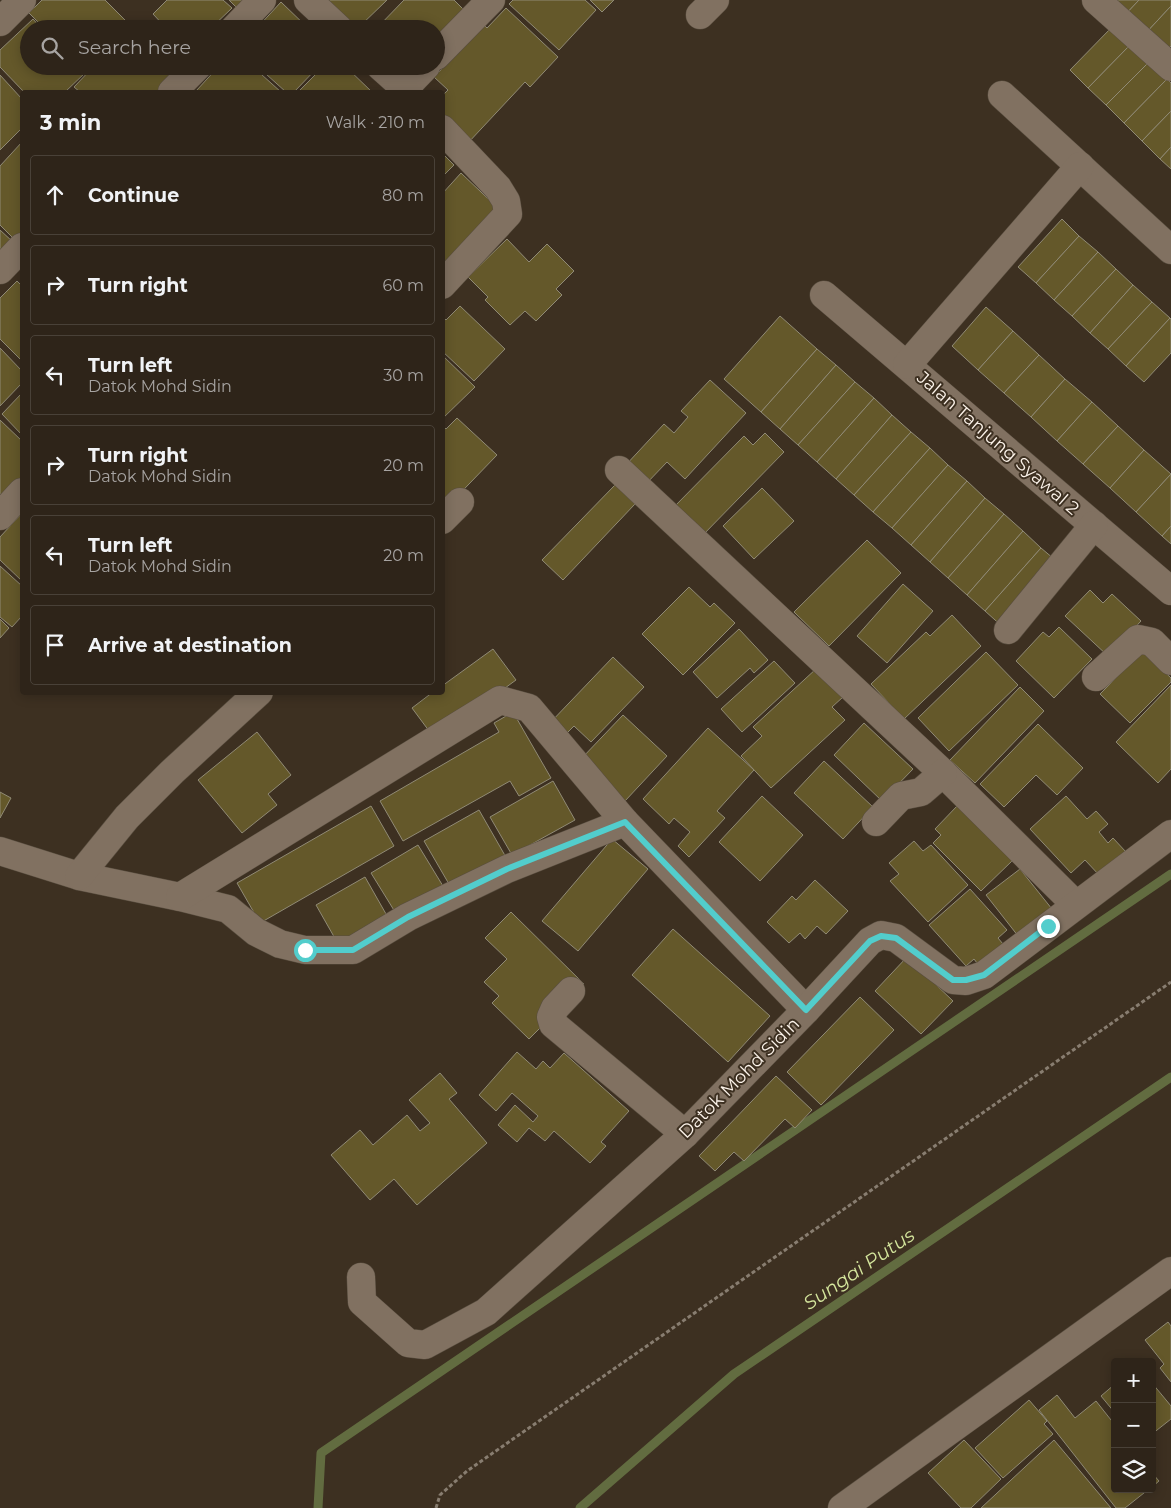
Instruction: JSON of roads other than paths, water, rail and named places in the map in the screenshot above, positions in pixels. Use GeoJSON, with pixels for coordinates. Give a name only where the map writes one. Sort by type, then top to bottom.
{"type":"FeatureCollection","features":[{"type":"Feature","properties":{"kind":"street"},"geometry":{"type":"LineString","coordinates":[[0,22],[22,0]]}},
{"type":"Feature","properties":{"kind":"street"},"geometry":{"type":"LineString","coordinates":[[243,20],[262,0]]}},
{"type":"Feature","properties":{"kind":"street"},"geometry":{"type":"LineString","coordinates":[[308,0],[330,20]]}},
{"type":"Feature","properties":{"kind":"street"},"geometry":{"type":"LineString","coordinates":[[445,47],[491,0]]}},
{"type":"Feature","properties":{"kind":"street"},"geometry":{"type":"LineString","coordinates":[[1096,0],[1171,67]]}},
{"type":"Feature","properties":{"kind":"street"},"geometry":{"type":"LineString","coordinates":[[174,90],[189,75]]}},
{"type":"Feature","properties":{"kind":"street"},"geometry":{"type":"LineString","coordinates":[[389,75],[404,90]]}},
{"type":"Feature","properties":{"kind":"street"},"geometry":{"type":"LineString","coordinates":[[406,90],[418,75]]}},
{"type":"Feature","properties":{"kind":"street"},"geometry":{"type":"LineString","coordinates":[[1002,95],[1171,250]]}},
{"type":"Feature","properties":{"kind":"street"},"geometry":{"type":"LineString","coordinates":[[445,132],[498,188],[506,202],[508,214],[445,282]]}},
{"type":"Feature","properties":{"kind":"street"},"geometry":{"type":"LineString","coordinates":[[907,365],[1080,166]]}},
{"type":"Feature","properties":{"kind":"street"},"geometry":{"type":"LineString","coordinates":[[0,270],[20,249]]}},
{"type":"Feature","properties":{"kind":"street","name":"Jalan Tanjung Syawal 2"},"geometry":{"type":"LineString","coordinates":[[824,295],[1171,591]]}},
{"type":"Feature","properties":{"kind":"street"},"geometry":{"type":"LineString","coordinates":[[619,470],[943,772],[1076,905]]}},
{"type":"Feature","properties":{"kind":"street"},"geometry":{"type":"LineString","coordinates":[[0,516],[20,494]]}},
{"type":"Feature","properties":{"kind":"street"},"geometry":{"type":"LineString","coordinates":[[1008,630],[1094,525]]}},
{"type":"Feature","properties":{"kind":"street"},"geometry":{"type":"LineString","coordinates":[[1096,677],[1138,639],[1152,642],[1171,661]]}},
{"type":"Feature","properties":{"kind":"street"},"geometry":{"type":"LineString","coordinates":[[79,876],[127,817],[172,772],[256,695]]}},
{"type":"Feature","properties":{"kind":"street"},"geometry":{"type":"LineString","coordinates":[[180,896],[500,700],[529,708],[625,822],[806,1010]]}},
{"type":"Feature","properties":{"kind":"street"},"geometry":{"type":"LineString","coordinates":[[876,822],[901,796],[921,792],[943,772]]}},
{"type":"Feature","properties":{"kind":"street"},"geometry":{"type":"LineString","coordinates":[[0,851],[79,876],[180,896],[228,909],[256,932],[280,944],[305,950],[353,950],[408,917],[507,869],[625,822]]}},
{"type":"Feature","properties":{"kind":"street","name":"Datok Mohd Sidin"},"geometry":{"type":"LineString","coordinates":[[362,1277],[362,1302],[408,1343],[425,1345],[486,1312],[685,1134],[806,1010],[870,941],[881,936],[896,938],[953,980],[966,980],[984,975],[1171,834]]}},
{"type":"Feature","properties":{"kind":"street"},"geometry":{"type":"LineString","coordinates":[[571,991],[555,1008],[551,1017],[553,1024],[685,1134]]}},
{"type":"Feature","properties":{"kind":"street"},"geometry":{"type":"LineString","coordinates":[[842,1508],[1170,1272]]}},
{"type":"Feature","properties":{"kind":"waterway"},"geometry":{"type":"LineString","coordinates":[[318,1508],[321,1453],[1171,874]]}},
{"type":"Feature","properties":{"kind":"waterway","name":"Sungai Putus"},"geometry":{"type":"LineString","coordinates":[[580,1508],[734,1374],[1171,1077]]}}]}
